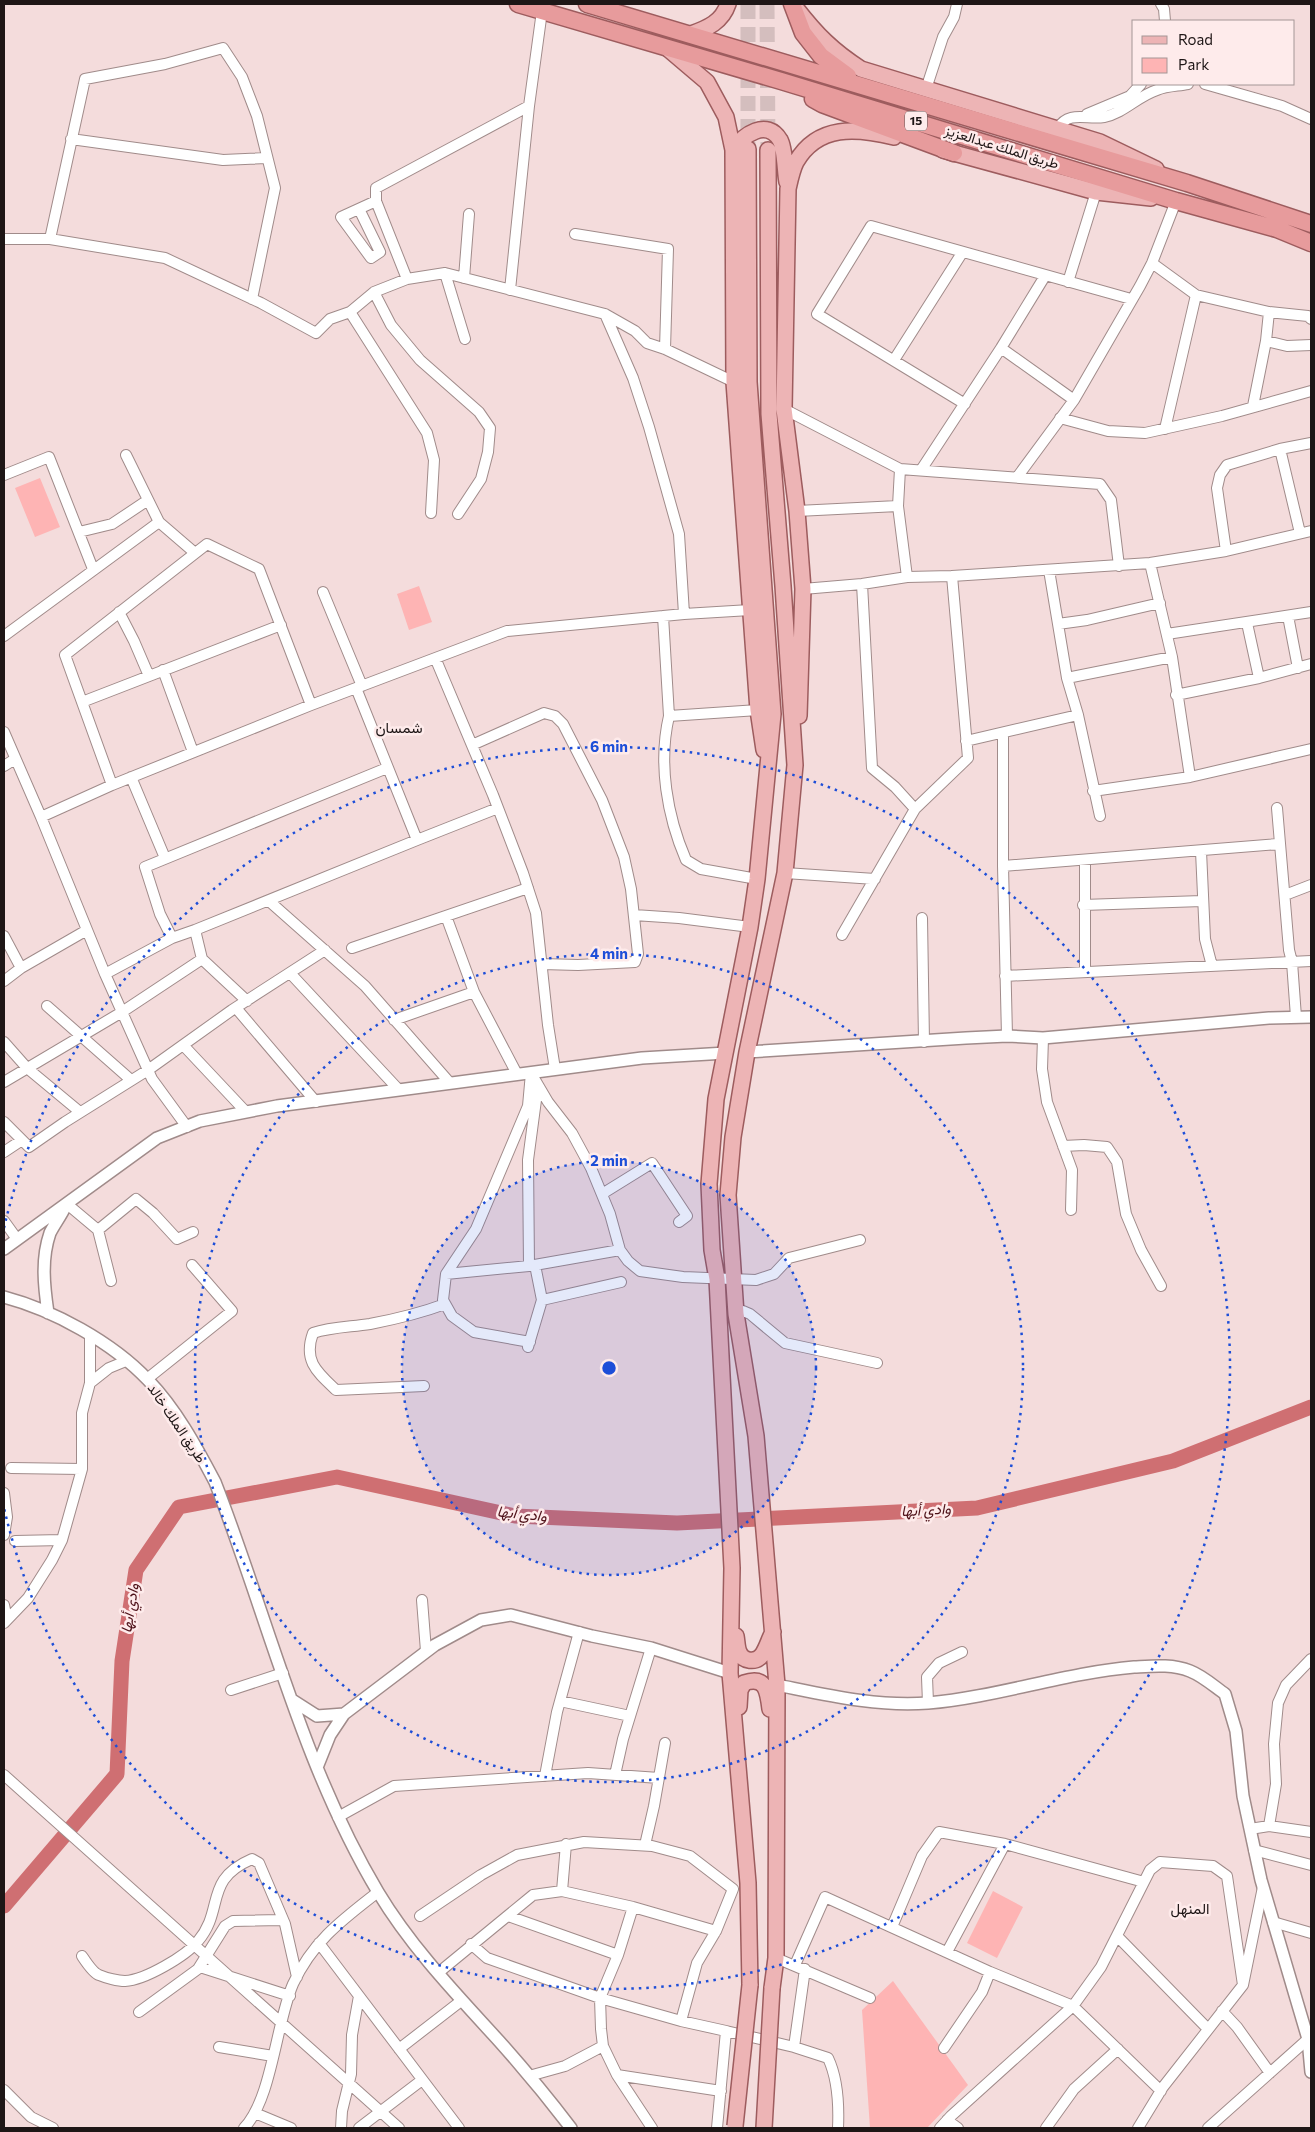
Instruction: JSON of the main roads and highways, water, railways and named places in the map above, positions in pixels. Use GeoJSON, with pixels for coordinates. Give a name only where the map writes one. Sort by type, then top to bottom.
{"type":"FeatureCollection","features":[{"type":"Feature","properties":{"kind":"highway","name":"طريق الملك عبدالعزيز"},"geometry":{"type":"LineString","coordinates":[[518,4],[781,81],[1176,201],[1277,229],[1311,243]]}},
{"type":"Feature","properties":{"kind":"highway","name":"طريق الملك عبدالعزيز"},"geometry":{"type":"LineString","coordinates":[[586,4],[1187,183],[1311,224]]}},
{"type":"Feature","properties":{"kind":"highway"},"geometry":{"type":"LineString","coordinates":[[793,4],[803,33],[821,56],[845,74],[899,96]]}},
{"type":"Feature","properties":{"kind":"highway"},"geometry":{"type":"LineString","coordinates":[[781,81],[822,104],[954,153]]}},
{"type":"Feature","properties":{"kind":"main road"},"geometry":{"type":"LineString","coordinates":[[691,34],[710,27],[720,20],[728,4]]}},
{"type":"Feature","properties":{"kind":"main road"},"geometry":{"type":"LineString","coordinates":[[793,4],[811,27],[834,51],[861,70],[1100,142],[1187,183]]}},
{"type":"Feature","properties":{"kind":"main road"},"geometry":{"type":"LineString","coordinates":[[666,47],[707,82],[726,117],[733,150],[734,382],[758,710],[768,779]]}},
{"type":"Feature","properties":{"kind":"main road"},"geometry":{"type":"LineString","coordinates":[[733,150],[740,140],[753,131],[764,130],[775,134],[781,141],[788,189],[784,409],[797,511],[803,589],[802,693],[784,873],[747,1052],[733,1137],[728,1195],[736,1314],[756,1436],[777,1685],[776,1958],[772,1988],[764,2128]]}},
{"type":"Feature","properties":{"kind":"main road"},"geometry":{"type":"LineString","coordinates":[[788,189],[795,163],[812,143],[838,131],[867,130],[1096,192],[1176,201]]}},
{"type":"Feature","properties":{"kind":"main road"},"geometry":{"type":"LineString","coordinates":[[735,2127],[750,1985],[748,1883],[730,1673],[732,1568],[717,1279],[712,1250],[709,1184],[716,1099],[750,927],[757,878],[773,714],[749,382],[748,149]]}},
{"type":"Feature","properties":{"kind":"main road"},"geometry":{"type":"LineString","coordinates":[[768,150],[768,414],[795,765]]}},
{"type":"Feature","properties":{"kind":"main road"},"geometry":{"type":"LineString","coordinates":[[748,568],[756,473]]}},
{"type":"Feature","properties":{"kind":"main road"},"geometry":{"type":"LineString","coordinates":[[774,478],[803,589]]}},
{"type":"Feature","properties":{"kind":"main road"},"geometry":{"type":"LineString","coordinates":[[731,1602],[739,1652],[742,1657],[749,1661],[756,1660],[762,1654],[773,1631]]}},
{"type":"Feature","properties":{"kind":"main road"},"geometry":{"type":"LineString","coordinates":[[736,1736],[740,1690],[744,1683],[752,1680],[761,1682],[766,1688],[778,1753]]}},
{"type":"Feature","properties":{"kind":"waterway","name":"وادي أبها"},"geometry":{"type":"LineString","coordinates":[[4,1906],[117,1774],[122,1661],[136,1570],[179,1507],[337,1477],[515,1516],[677,1523],[977,1508],[1173,1461],[1311,1407]]}},
{"type":"Feature","properties":{"kind":"tunnel"},"geometry":{"type":"LineString","coordinates":[[748,4],[748,147]]}},
{"type":"Feature","properties":{"kind":"tunnel"},"geometry":{"type":"LineString","coordinates":[[767,4],[768,150]]}},
{"type":"Feature","properties":{"kind":"district","name":"شمسان"},"geometry":{"type":"Point","coordinates":[399,728]}},
{"type":"Feature","properties":{"kind":"district","name":"المنهل"},"geometry":{"type":"Point","coordinates":[1190,1909]}}]}
